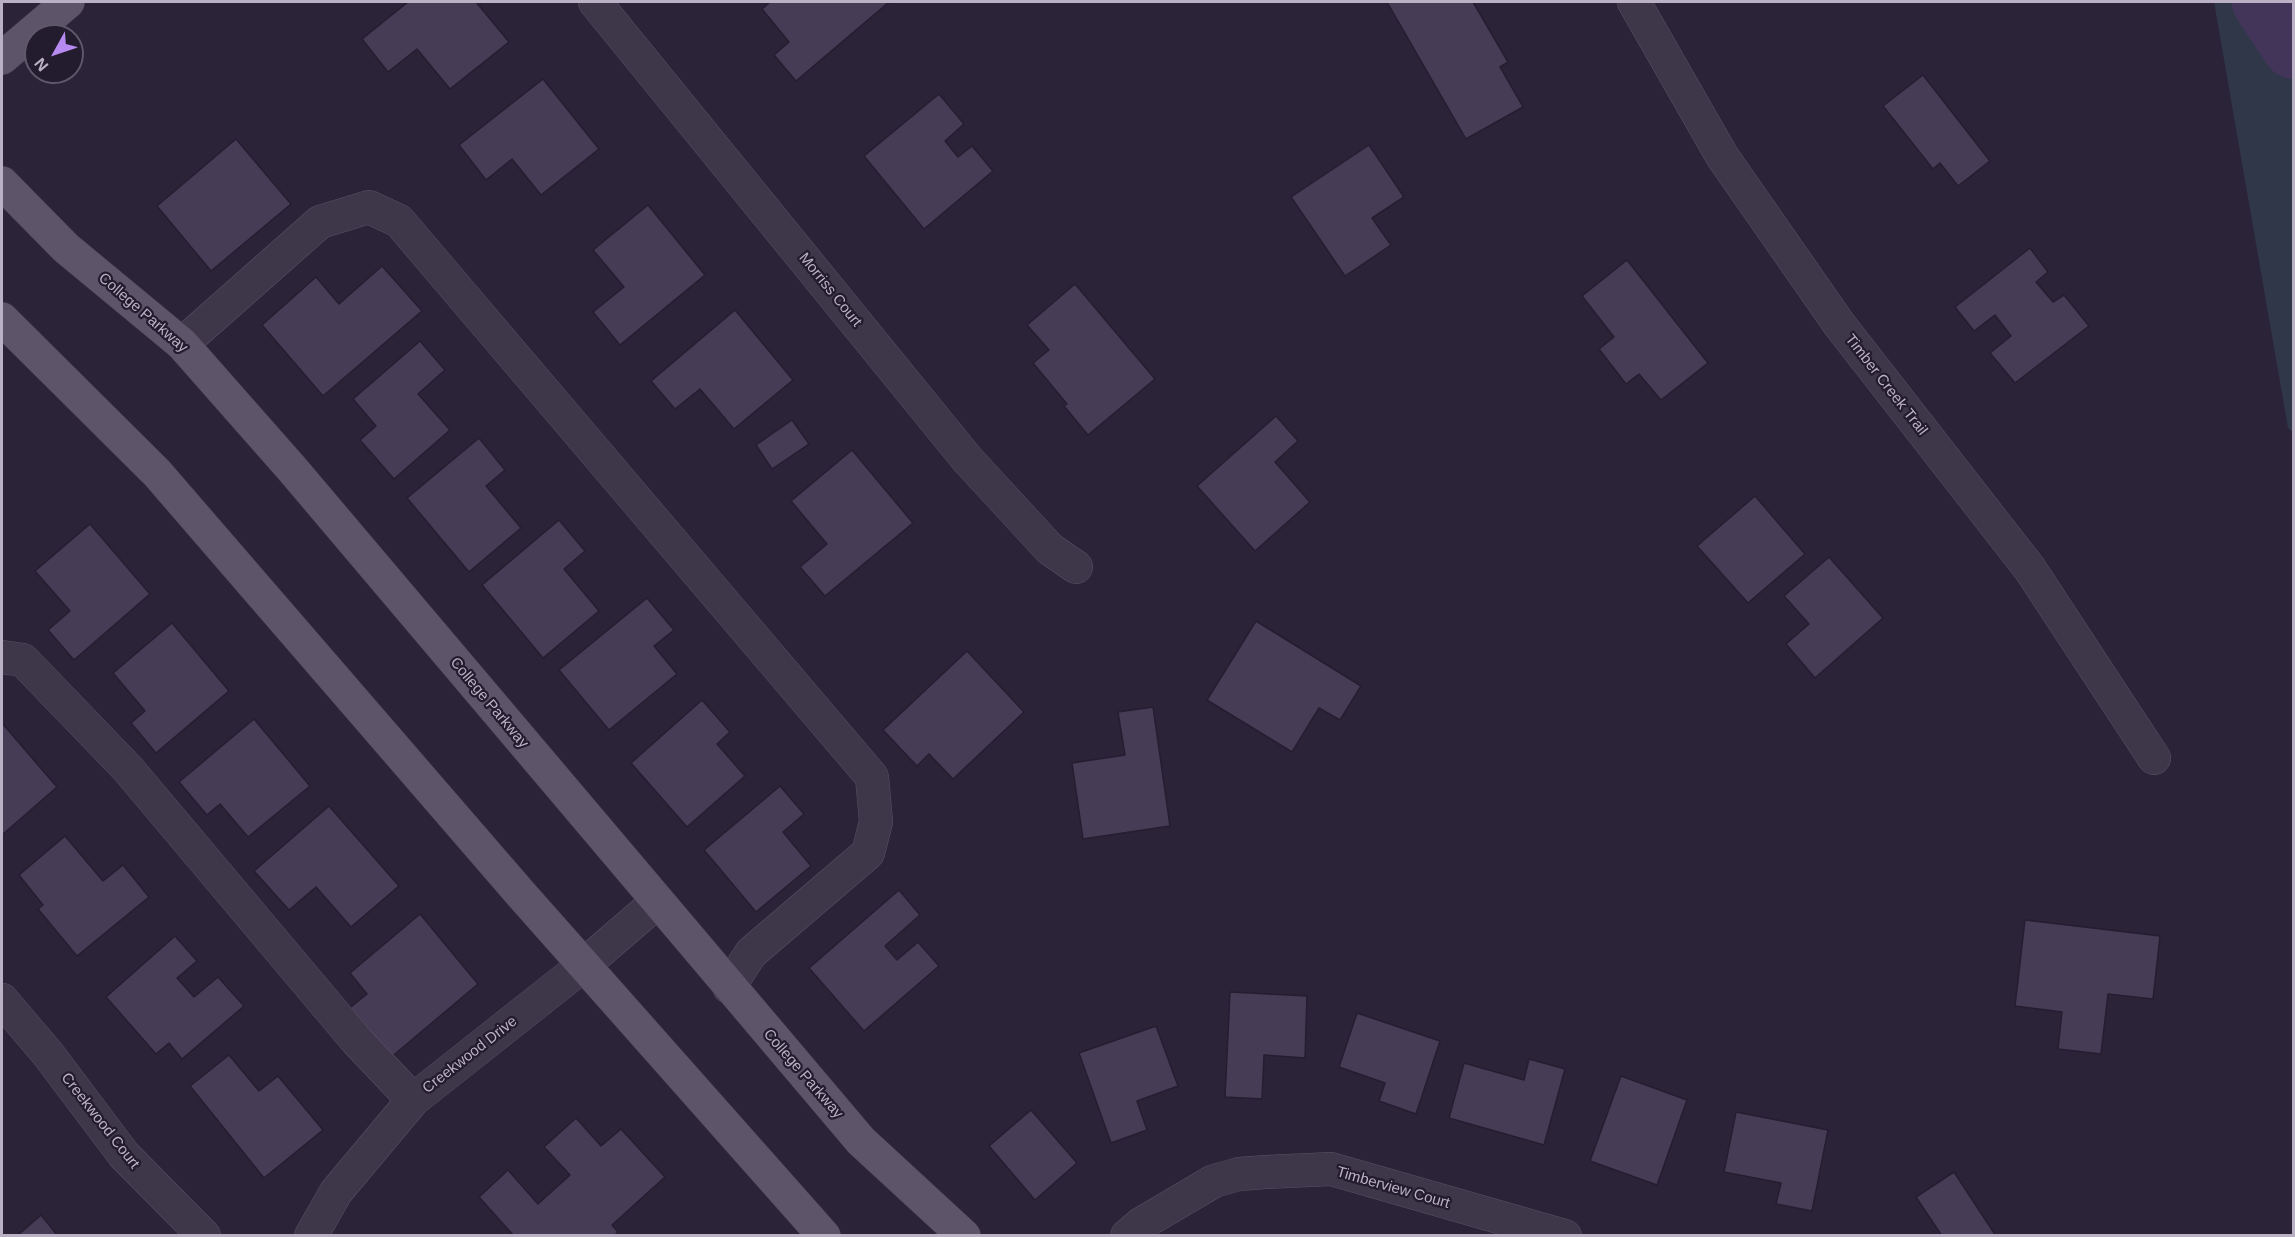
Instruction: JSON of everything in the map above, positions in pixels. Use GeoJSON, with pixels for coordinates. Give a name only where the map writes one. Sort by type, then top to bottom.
{"type":"FeatureCollection","features":[{"type":"Feature","properties":{"kind":"main road"},"geometry":{"type":"LineString","coordinates":[[2,58],[68,2]]}},
{"type":"Feature","properties":{"kind":"main road","name":"College Parkway"},"geometry":{"type":"LineString","coordinates":[[2,183],[66,248],[182,344],[293,470],[861,1141],[964,1236]]}},
{"type":"Feature","properties":{"kind":"main road"},"geometry":{"type":"LineString","coordinates":[[2,319],[157,473],[520,893],[824,1236]]}},
{"type":"Feature","properties":{"kind":"street","name":"Morriss Court"},"geometry":{"type":"LineString","coordinates":[[595,2],[967,459],[1050,549],[1076,567]]}},
{"type":"Feature","properties":{"kind":"street","name":"Timber Creek Trail"},"geometry":{"type":"LineString","coordinates":[[1634,2],[1722,156],[1839,324],[2030,569],[2154,758]]}},
{"type":"Feature","properties":{"kind":"street"},"geometry":{"type":"LineString","coordinates":[[182,344],[320,222],[369,207],[399,221],[872,777],[876,822],[868,853],[751,953],[729,987]]}},
{"type":"Feature","properties":{"kind":"street"},"geometry":{"type":"LineString","coordinates":[[2,657],[23,660],[128,769],[357,1041],[413,1100]]}},
{"type":"Feature","properties":{"kind":"street","name":"Creekwood Drive"},"geometry":{"type":"LineString","coordinates":[[311,1236],[336,1192],[413,1100],[585,964],[657,902]]}},
{"type":"Feature","properties":{"kind":"street","name":"Creekwood Court"},"geometry":{"type":"LineString","coordinates":[[2,1000],[48,1054],[124,1155],[204,1236]]}},
{"type":"Feature","properties":{"kind":"street","name":"Timberview Court"},"geometry":{"type":"LineString","coordinates":[[1127,1236],[1141,1224],[1214,1181],[1239,1174],[1331,1169],[1482,1224],[1565,1236]]}},
{"type":"Feature","properties":{"kind":"shaded area"},"geometry":{"type":"Polygon","coordinates":[[[2214,2],[2293,2],[2293,432],[2288,428],[2214,2]]]}},
{"type":"Feature","properties":{"kind":"building"},"geometry":{"type":"Polygon","coordinates":[[[408,2],[476,2],[509,42],[450,89],[417,49],[388,72],[362,39],[408,2]]]}},
{"type":"Feature","properties":{"kind":"building"},"geometry":{"type":"Polygon","coordinates":[[[770,2],[889,2],[796,81],[774,55],[789,42],[762,9],[770,2]]]}},
{"type":"Feature","properties":{"kind":"building"},"geometry":{"type":"Polygon","coordinates":[[[1387,2],[1473,2],[1508,62],[1500,67],[1523,107],[1466,139],[1387,2]]]}},
{"type":"Feature","properties":{"kind":"building"},"geometry":{"type":"Polygon","coordinates":[[[1923,75],[1990,161],[1958,186],[1940,163],[1933,169],[1883,106],[1923,75]]]}},
{"type":"Feature","properties":{"kind":"building"},"geometry":{"type":"Polygon","coordinates":[[[543,79],[599,149],[541,195],[512,159],[486,180],[459,145],[543,79]]]}},
{"type":"Feature","properties":{"kind":"building"},"geometry":{"type":"Polygon","coordinates":[[[939,94],[964,124],[945,141],[958,157],[972,146],[993,171],[924,229],[864,156],[939,94]]]}},
{"type":"Feature","properties":{"kind":"building"},"geometry":{"type":"Polygon","coordinates":[[[236,139],[291,204],[211,271],[157,206],[236,139]]]}},
{"type":"Feature","properties":{"kind":"building"},"geometry":{"type":"Polygon","coordinates":[[[1369,145],[1404,197],[1372,218],[1391,245],[1345,276],[1291,197],[1369,145]]]}},
{"type":"Feature","properties":{"kind":"building"},"geometry":{"type":"Polygon","coordinates":[[[648,205],[705,275],[620,345],[593,312],[624,287],[593,250],[648,205]]]}},
{"type":"Feature","properties":{"kind":"building"},"geometry":{"type":"Polygon","coordinates":[[[2030,248],[2048,272],[2036,282],[2053,302],[2064,295],[2089,326],[2015,383],[1990,353],[2011,336],[1995,315],[1974,331],[1955,307],[2030,248]]]}},
{"type":"Feature","properties":{"kind":"building"},"geometry":{"type":"Polygon","coordinates":[[[1627,260],[1708,363],[1661,400],[1639,374],[1626,384],[1599,349],[1614,337],[1582,296],[1627,260]]]}},
{"type":"Feature","properties":{"kind":"building"},"geometry":{"type":"Polygon","coordinates":[[[382,266],[422,311],[323,396],[262,325],[316,277],[339,304],[382,266]]]}},
{"type":"Feature","properties":{"kind":"building"},"geometry":{"type":"Polygon","coordinates":[[[1075,284],[1155,379],[1088,435],[1064,406],[1067,404],[1033,363],[1049,350],[1027,325],[1075,284]]]}},
{"type":"Feature","properties":{"kind":"building"},"geometry":{"type":"Polygon","coordinates":[[[735,310],[793,380],[734,429],[700,389],[675,409],[651,381],[735,310]]]}},
{"type":"Feature","properties":{"kind":"building"},"geometry":{"type":"Polygon","coordinates":[[[420,341],[445,370],[418,394],[450,430],[394,479],[360,440],[376,426],[353,399],[420,341]]]}},
{"type":"Feature","properties":{"kind":"building"},"geometry":{"type":"Polygon","coordinates":[[[1276,416],[1298,441],[1275,462],[1310,502],[1255,551],[1197,486],[1276,416]]]}},
{"type":"Feature","properties":{"kind":"building"},"geometry":{"type":"Polygon","coordinates":[[[792,420],[809,444],[772,469],[756,445],[792,420]]]}},
{"type":"Feature","properties":{"kind":"building"},"geometry":{"type":"Polygon","coordinates":[[[479,438],[505,470],[486,486],[521,528],[469,572],[407,498],[479,438]]]}},
{"type":"Feature","properties":{"kind":"building"},"geometry":{"type":"Polygon","coordinates":[[[852,450],[913,523],[825,596],[800,567],[827,544],[791,501],[852,450]]]}},
{"type":"Feature","properties":{"kind":"building"},"geometry":{"type":"Polygon","coordinates":[[[1755,496],[1805,554],[1748,603],[1697,546],[1755,496]]]}},
{"type":"Feature","properties":{"kind":"building"},"geometry":{"type":"Polygon","coordinates":[[[559,520],[585,551],[564,569],[599,611],[543,658],[482,585],[559,520]]]}},
{"type":"Feature","properties":{"kind":"building"},"geometry":{"type":"Polygon","coordinates":[[[90,524],[150,594],[74,660],[48,630],[70,611],[35,571],[90,524]]]}},
{"type":"Feature","properties":{"kind":"building"},"geometry":{"type":"Polygon","coordinates":[[[1829,557],[1883,618],[1815,678],[1786,644],[1809,624],[1784,596],[1829,557]]]}},
{"type":"Feature","properties":{"kind":"building"},"geometry":{"type":"Polygon","coordinates":[[[647,598],[674,630],[654,646],[677,674],[609,730],[559,670],[647,598]]]}},
{"type":"Feature","properties":{"kind":"building"},"geometry":{"type":"Polygon","coordinates":[[[1256,621],[1361,686],[1340,720],[1319,708],[1292,752],[1207,700],[1256,621]]]}},
{"type":"Feature","properties":{"kind":"building"},"geometry":{"type":"Polygon","coordinates":[[[172,623],[229,691],[156,753],[131,723],[145,711],[113,673],[172,623]]]}},
{"type":"Feature","properties":{"kind":"building"},"geometry":{"type":"Polygon","coordinates":[[[967,651],[1024,712],[953,779],[929,754],[917,766],[883,730],[967,651]]]}},
{"type":"Feature","properties":{"kind":"building"},"geometry":{"type":"Polygon","coordinates":[[[702,700],[730,732],[717,744],[745,776],[687,827],[631,763],[702,700]]]}},
{"type":"Feature","properties":{"kind":"building"},"geometry":{"type":"Polygon","coordinates":[[[1153,707],[1170,826],[1083,839],[1072,763],[1125,755],[1118,712],[1153,707]]]}},
{"type":"Feature","properties":{"kind":"building"},"geometry":{"type":"Polygon","coordinates":[[[254,719],[310,786],[248,837],[220,804],[207,815],[179,782],[254,719]]]}},
{"type":"Feature","properties":{"kind":"building"},"geometry":{"type":"Polygon","coordinates":[[[2,723],[57,787],[2,835],[2,723]]]}},
{"type":"Feature","properties":{"kind":"building"},"geometry":{"type":"Polygon","coordinates":[[[780,786],[804,814],[783,832],[811,866],[756,912],[704,850],[780,786]]]}},
{"type":"Feature","properties":{"kind":"building"},"geometry":{"type":"Polygon","coordinates":[[[329,806],[399,886],[351,927],[316,887],[289,910],[254,871],[329,806]]]}},
{"type":"Feature","properties":{"kind":"building"},"geometry":{"type":"Polygon","coordinates":[[[65,836],[103,881],[123,865],[149,897],[77,956],[38,909],[43,905],[19,875],[65,836]]]}},
{"type":"Feature","properties":{"kind":"building"},"geometry":{"type":"Polygon","coordinates":[[[899,890],[920,915],[885,946],[897,960],[918,942],[939,966],[864,1031],[809,968],[899,890]]]}},
{"type":"Feature","properties":{"kind":"building"},"geometry":{"type":"Polygon","coordinates":[[[420,914],[478,984],[389,1059],[347,1010],[367,994],[350,973],[420,914]]]}},
{"type":"Feature","properties":{"kind":"building"},"geometry":{"type":"Polygon","coordinates":[[[2025,920],[2160,936],[2153,999],[2108,994],[2101,1054],[2058,1049],[2062,1012],[2015,1006],[2025,920]]]}},
{"type":"Feature","properties":{"kind":"building"},"geometry":{"type":"Polygon","coordinates":[[[175,936],[197,961],[177,978],[194,997],[218,977],[244,1006],[182,1059],[169,1043],[156,1054],[106,997],[175,936]]]}},
{"type":"Feature","properties":{"kind":"building"},"geometry":{"type":"Polygon","coordinates":[[[1230,992],[1307,996],[1305,1058],[1264,1055],[1262,1099],[1225,1097],[1230,992]]]}},
{"type":"Feature","properties":{"kind":"building"},"geometry":{"type":"Polygon","coordinates":[[[1357,1013],[1440,1041],[1416,1114],[1379,1101],[1385,1083],[1339,1067],[1357,1013]]]}},
{"type":"Feature","properties":{"kind":"building"},"geometry":{"type":"Polygon","coordinates":[[[1156,1026],[1178,1086],[1137,1101],[1147,1130],[1111,1143],[1079,1053],[1156,1026]]]}},
{"type":"Feature","properties":{"kind":"building"},"geometry":{"type":"Polygon","coordinates":[[[229,1055],[259,1091],[278,1076],[323,1130],[264,1178],[190,1086],[229,1055]]]}},
{"type":"Feature","properties":{"kind":"building"},"geometry":{"type":"Polygon","coordinates":[[[1529,1059],[1565,1069],[1544,1145],[1449,1118],[1464,1063],[1524,1080],[1529,1059]]]}},
{"type":"Feature","properties":{"kind":"building"},"geometry":{"type":"Polygon","coordinates":[[[1621,1076],[1687,1100],[1657,1185],[1590,1161],[1621,1076]]]}},
{"type":"Feature","properties":{"kind":"building"},"geometry":{"type":"Polygon","coordinates":[[[1031,1110],[1077,1163],[1035,1200],[989,1146],[1031,1110]]]}},
{"type":"Feature","properties":{"kind":"building"},"geometry":{"type":"Polygon","coordinates":[[[1736,1112],[1828,1130],[1812,1211],[1776,1204],[1781,1183],[1724,1172],[1736,1112]]]}},
{"type":"Feature","properties":{"kind":"building"},"geometry":{"type":"Polygon","coordinates":[[[576,1118],[601,1146],[621,1129],[665,1177],[612,1225],[618,1232],[614,1236],[514,1236],[479,1197],[508,1170],[538,1204],[570,1175],[544,1147],[576,1118]]]}},
{"type":"Feature","properties":{"kind":"building"},"geometry":{"type":"Polygon","coordinates":[[[1954,1172],[1996,1236],[1942,1236],[1916,1197],[1954,1172]]]}},
{"type":"Feature","properties":{"kind":"building"},"geometry":{"type":"Polygon","coordinates":[[[41,1215],[58,1236],[17,1236],[41,1215]]]}},
{"type":"Feature","properties":{"kind":"waterway"},"geometry":{"type":"LineString","coordinates":[[2264,2],[2294,47]]}}]}
